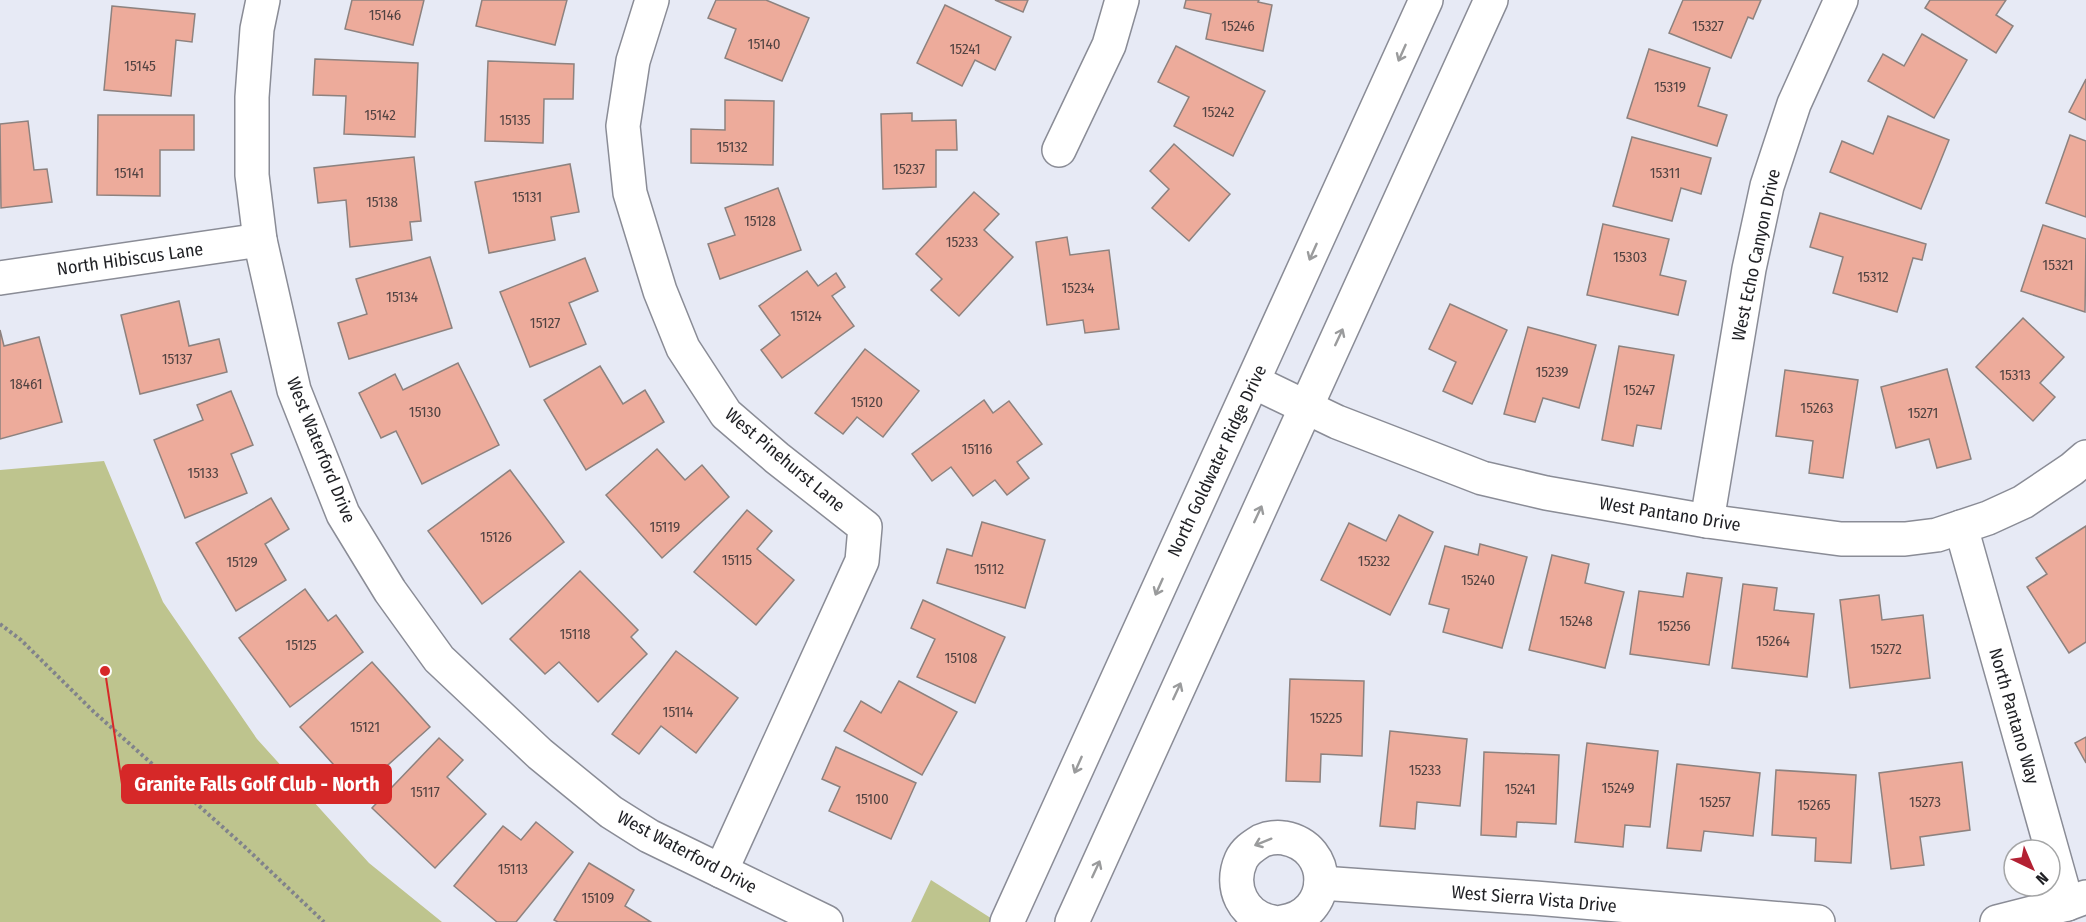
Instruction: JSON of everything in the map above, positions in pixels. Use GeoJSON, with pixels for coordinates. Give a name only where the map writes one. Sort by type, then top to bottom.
{"type":"FeatureCollection","features":[{"type":"Feature","properties":{"kind":"street","name":"West Waterford Drive"},"geometry":{"type":"LineString","coordinates":[[263,0],[257,29],[252,97],[252,175],[260,240],[294,390],[343,514],[390,591],[439,659],[540,754],[611,812],[649,836],[826,922]]}},
{"type":"Feature","properties":{"kind":"street","name":"West Pinehurst Lane"},"geometry":{"type":"LineString","coordinates":[[652,0],[633,61],[623,126],[630,193],[660,291],[683,348],[726,414],[777,458],[865,526],[862,561],[721,871]]}},
{"type":"Feature","properties":{"kind":"street"},"geometry":{"type":"LineString","coordinates":[[1059,150],[1109,45],[1122,0]]}},
{"type":"Feature","properties":{"kind":"street","name":"North Goldwater Ridge Drive"},"geometry":{"type":"LineString","coordinates":[[1007,922],[1426,0]]}},
{"type":"Feature","properties":{"kind":"street"},"geometry":{"type":"LineString","coordinates":[[1072,922],[1491,0]]}},
{"type":"Feature","properties":{"kind":"street","name":"West Echo Canyon Drive"},"geometry":{"type":"LineString","coordinates":[[1707,521],[1749,269],[1767,186],[1794,104],[1841,0]]}},
{"type":"Feature","properties":{"kind":"street","name":"North Hibiscus Lane"},"geometry":{"type":"LineString","coordinates":[[0,278],[260,240]]}},
{"type":"Feature","properties":{"kind":"street","name":"West Pantano Drive"},"geometry":{"type":"LineString","coordinates":[[1254,382],[1337,422],[1482,478],[1707,521],[1841,539],[1905,539],[1937,535],[1988,518],[2023,502],[2086,457]]}},
{"type":"Feature","properties":{"kind":"street","name":"North Pantano Way"},"geometry":{"type":"LineString","coordinates":[[1961,527],[2077,901]]}},
{"type":"Feature","properties":{"kind":"street"},"geometry":{"type":"LineString","coordinates":[[1273,922],[1265,921],[1254,915],[1244,906],[1238,894],[1236,882],[1237,868],[1243,855],[1265,839],[1279,837],[1305,846],[1314,856],[1320,869],[1321,883],[1312,907],[1291,921],[1282,922]]}},
{"type":"Feature","properties":{"kind":"street","name":"West Sierra Vista Drive"},"geometry":{"type":"LineString","coordinates":[[1321,883],[1818,922]]}},
{"type":"Feature","properties":{"kind":"street"},"geometry":{"type":"LineString","coordinates":[[1997,922],[2077,901]]}},
{"type":"Feature","properties":{"kind":"path"},"geometry":{"type":"LineString","coordinates":[[0,624],[21,640],[102,720],[246,848],[324,922]]}},
{"type":"Feature","properties":{"kind":"green space"},"geometry":{"type":"Polygon","coordinates":[[[104,461],[163,602],[257,739],[369,863],[442,922],[0,922],[0,470],[104,461]]]}},
{"type":"Feature","properties":{"kind":"green space"},"geometry":{"type":"Polygon","coordinates":[[[931,880],[997,922],[911,922],[931,880]]]}},
{"type":"Feature","properties":{"kind":"building"},"geometry":{"type":"Polygon","coordinates":[[[352,0],[424,0],[413,45],[345,29],[352,0]]]}},
{"type":"Feature","properties":{"kind":"building"},"geometry":{"type":"Polygon","coordinates":[[[482,0],[567,0],[555,45],[476,26],[482,0]]]}},
{"type":"Feature","properties":{"kind":"building"},"geometry":{"type":"Polygon","coordinates":[[[716,0],[766,0],[809,18],[782,81],[725,58],[736,29],[708,18],[716,0]]]}},
{"type":"Feature","properties":{"kind":"building"},"geometry":{"type":"Polygon","coordinates":[[[995,0],[1028,0],[1023,12],[995,0]]]}},
{"type":"Feature","properties":{"kind":"building"},"geometry":{"type":"Polygon","coordinates":[[[1186,0],[1259,0],[1258,2],[1272,5],[1263,51],[1206,39],[1211,14],[1184,8],[1186,0]]]}},
{"type":"Feature","properties":{"kind":"building"},"geometry":{"type":"Polygon","coordinates":[[[1683,0],[1761,0],[1753,19],[1748,17],[1731,58],[1669,33],[1683,0]]]}},
{"type":"Feature","properties":{"kind":"building"},"geometry":{"type":"Polygon","coordinates":[[[1930,0],[2006,0],[1996,15],[2013,26],[1996,53],[1925,8],[1930,0]]]}},
{"type":"Feature","properties":{"kind":"building"},"geometry":{"type":"Polygon","coordinates":[[[945,5],[1011,37],[995,70],[975,60],[962,86],[917,63],[945,5]]]}},
{"type":"Feature","properties":{"kind":"building"},"geometry":{"type":"Polygon","coordinates":[[[112,6],[195,14],[192,42],[176,40],[171,96],[104,90],[112,6]]]}},
{"type":"Feature","properties":{"kind":"building"},"geometry":{"type":"Polygon","coordinates":[[[1922,34],[1967,60],[1934,118],[1868,81],[1883,54],[1904,66],[1922,34]]]}},
{"type":"Feature","properties":{"kind":"building"},"geometry":{"type":"Polygon","coordinates":[[[1176,46],[1265,91],[1233,156],[1174,126],[1189,97],[1158,82],[1176,46]]]}},
{"type":"Feature","properties":{"kind":"building"},"geometry":{"type":"Polygon","coordinates":[[[1649,49],[1710,68],[1698,106],[1727,115],[1717,146],[1627,118],[1649,49]]]}},
{"type":"Feature","properties":{"kind":"building"},"geometry":{"type":"Polygon","coordinates":[[[315,59],[418,63],[415,137],[344,134],[346,96],[313,95],[315,59]]]}},
{"type":"Feature","properties":{"kind":"building"},"geometry":{"type":"Polygon","coordinates":[[[488,61],[574,64],[573,99],[544,99],[543,143],[485,141],[488,61]]]}},
{"type":"Feature","properties":{"kind":"building"},"geometry":{"type":"Polygon","coordinates":[[[2086,79],[2086,120],[2069,112],[2086,79]]]}},
{"type":"Feature","properties":{"kind":"building"},"geometry":{"type":"Polygon","coordinates":[[[725,100],[774,101],[773,165],[691,163],[691,129],[725,130],[725,100]]]}},
{"type":"Feature","properties":{"kind":"building"},"geometry":{"type":"Polygon","coordinates":[[[912,113],[912,121],[956,120],[957,150],[936,150],[936,187],[883,189],[881,114],[912,113]]]}},
{"type":"Feature","properties":{"kind":"building"},"geometry":{"type":"Polygon","coordinates":[[[98,115],[194,115],[194,150],[160,150],[160,196],[97,195],[98,115]]]}},
{"type":"Feature","properties":{"kind":"building"},"geometry":{"type":"Polygon","coordinates":[[[1888,116],[1949,140],[1921,209],[1830,172],[1842,141],[1873,154],[1888,116]]]}},
{"type":"Feature","properties":{"kind":"building"},"geometry":{"type":"Polygon","coordinates":[[[28,121],[34,170],[47,169],[52,202],[1,208],[0,124],[28,121]]]}},
{"type":"Feature","properties":{"kind":"building"},"geometry":{"type":"Polygon","coordinates":[[[2070,135],[2086,141],[2086,217],[2046,203],[2070,135]]]}},
{"type":"Feature","properties":{"kind":"building"},"geometry":{"type":"Polygon","coordinates":[[[1632,137],[1711,158],[1701,194],[1681,188],[1672,221],[1613,206],[1632,137]]]}},
{"type":"Feature","properties":{"kind":"building"},"geometry":{"type":"Polygon","coordinates":[[[1174,144],[1230,194],[1189,241],[1152,208],[1169,189],[1150,171],[1174,144]]]}},
{"type":"Feature","properties":{"kind":"building"},"geometry":{"type":"Polygon","coordinates":[[[414,157],[421,221],[410,222],[412,240],[350,247],[346,200],[318,203],[314,168],[414,157]]]}},
{"type":"Feature","properties":{"kind":"building"},"geometry":{"type":"Polygon","coordinates":[[[570,164],[579,212],[551,217],[555,240],[489,253],[475,182],[570,164]]]}},
{"type":"Feature","properties":{"kind":"building"},"geometry":{"type":"Polygon","coordinates":[[[778,188],[801,250],[720,279],[708,244],[735,235],[725,208],[778,188]]]}},
{"type":"Feature","properties":{"kind":"building"},"geometry":{"type":"Polygon","coordinates":[[[974,192],[999,214],[984,230],[1013,257],[959,316],[931,290],[942,279],[916,254],[974,192]]]}},
{"type":"Feature","properties":{"kind":"building"},"geometry":{"type":"Polygon","coordinates":[[[1820,213],[1926,244],[1922,260],[1913,258],[1897,312],[1833,293],[1843,257],[1810,247],[1820,213]]]}},
{"type":"Feature","properties":{"kind":"building"},"geometry":{"type":"Polygon","coordinates":[[[1603,224],[1669,239],[1660,275],[1686,281],[1678,315],[1587,295],[1603,224]]]}},
{"type":"Feature","properties":{"kind":"building"},"geometry":{"type":"Polygon","coordinates":[[[2043,225],[2086,239],[2085,312],[2021,291],[2043,225]]]}},
{"type":"Feature","properties":{"kind":"building"},"geometry":{"type":"Polygon","coordinates":[[[1067,237],[1070,255],[1109,250],[1119,329],[1085,333],[1083,320],[1047,325],[1036,242],[1067,237]]]}},
{"type":"Feature","properties":{"kind":"building"},"geometry":{"type":"Polygon","coordinates":[[[430,257],[452,328],[349,359],[338,323],[367,314],[356,279],[430,257]]]}},
{"type":"Feature","properties":{"kind":"building"},"geometry":{"type":"Polygon","coordinates":[[[585,258],[598,291],[569,303],[586,344],[530,367],[500,292],[585,258]]]}},
{"type":"Feature","properties":{"kind":"building"},"geometry":{"type":"Polygon","coordinates":[[[807,271],[818,286],[836,273],[845,287],[832,296],[854,326],[782,378],[761,350],[780,335],[759,306],[807,271]]]}},
{"type":"Feature","properties":{"kind":"building"},"geometry":{"type":"Polygon","coordinates":[[[179,301],[189,346],[219,339],[227,372],[140,394],[121,315],[179,301]]]}},
{"type":"Feature","properties":{"kind":"building"},"geometry":{"type":"Polygon","coordinates":[[[1450,304],[1507,330],[1472,404],[1443,391],[1456,362],[1429,349],[1450,304]]]}},
{"type":"Feature","properties":{"kind":"building"},"geometry":{"type":"Polygon","coordinates":[[[2023,318],[2064,357],[2040,383],[2055,397],[2033,421],[1976,367],[2023,318]]]}},
{"type":"Feature","properties":{"kind":"building"},"geometry":{"type":"Polygon","coordinates":[[[1528,327],[1596,345],[1579,408],[1543,398],[1535,422],[1504,414],[1528,327]]]}},
{"type":"Feature","properties":{"kind":"building"},"geometry":{"type":"Polygon","coordinates":[[[0,330],[4,346],[39,337],[62,422],[0,439],[0,330]]]}},
{"type":"Feature","properties":{"kind":"building"},"geometry":{"type":"Polygon","coordinates":[[[1619,346],[1674,355],[1661,429],[1637,425],[1633,446],[1602,440],[1619,346]]]}},
{"type":"Feature","properties":{"kind":"building"},"geometry":{"type":"Polygon","coordinates":[[[865,349],[919,391],[883,437],[857,417],[843,434],[815,413],[865,349]]]}},
{"type":"Feature","properties":{"kind":"building"},"geometry":{"type":"Polygon","coordinates":[[[458,363],[499,445],[422,484],[396,431],[381,438],[359,393],[395,374],[403,390],[458,363]]]}},
{"type":"Feature","properties":{"kind":"building"},"geometry":{"type":"Polygon","coordinates":[[[600,366],[623,404],[645,390],[664,422],[586,470],[544,400],[600,366]]]}},
{"type":"Feature","properties":{"kind":"building"},"geometry":{"type":"Polygon","coordinates":[[[1947,369],[1971,459],[1937,468],[1929,439],[1896,448],[1881,387],[1947,369]]]}},
{"type":"Feature","properties":{"kind":"building"},"geometry":{"type":"Polygon","coordinates":[[[1785,370],[1858,380],[1843,478],[1809,473],[1813,441],[1776,436],[1785,370]]]}},
{"type":"Feature","properties":{"kind":"building"},"geometry":{"type":"Polygon","coordinates":[[[231,391],[253,445],[231,454],[247,493],[185,518],[154,440],[203,420],[197,405],[231,391]]]}},
{"type":"Feature","properties":{"kind":"building"},"geometry":{"type":"Polygon","coordinates":[[[984,400],[993,413],[1009,401],[1042,444],[1017,462],[1029,478],[1007,495],[995,480],[973,496],[951,467],[932,481],[912,454],[984,400]]]}},
{"type":"Feature","properties":{"kind":"building"},"geometry":{"type":"Polygon","coordinates":[[[657,449],[685,480],[702,465],[729,497],[662,558],[606,495],[657,449]]]}},
{"type":"Feature","properties":{"kind":"building"},"geometry":{"type":"Polygon","coordinates":[[[510,470],[564,542],[482,604],[428,531],[510,470]]]}},
{"type":"Feature","properties":{"kind":"building"},"geometry":{"type":"Polygon","coordinates":[[[271,498],[289,529],[265,544],[286,580],[236,611],[196,543],[271,498]]]}},
{"type":"Feature","properties":{"kind":"building"},"geometry":{"type":"Polygon","coordinates":[[[747,510],[772,531],[757,549],[794,580],[756,625],[694,572],[747,510]]]}},
{"type":"Feature","properties":{"kind":"building"},"geometry":{"type":"Polygon","coordinates":[[[1399,515],[1433,532],[1390,615],[1321,580],[1349,523],[1386,541],[1399,515]]]}},
{"type":"Feature","properties":{"kind":"building"},"geometry":{"type":"Polygon","coordinates":[[[982,522],[1045,540],[1025,608],[937,583],[947,549],[972,556],[982,522]]]}},
{"type":"Feature","properties":{"kind":"building"},"geometry":{"type":"Polygon","coordinates":[[[2086,526],[2086,642],[2069,653],[2027,587],[2047,574],[2036,558],[2086,526]]]}},
{"type":"Feature","properties":{"kind":"building"},"geometry":{"type":"Polygon","coordinates":[[[1480,544],[1527,557],[1502,648],[1443,632],[1449,609],[1429,604],[1445,546],[1478,555],[1480,544]]]}},
{"type":"Feature","properties":{"kind":"building"},"geometry":{"type":"Polygon","coordinates":[[[1552,555],[1589,564],[1585,583],[1624,592],[1605,668],[1529,650],[1552,555]]]}},
{"type":"Feature","properties":{"kind":"building"},"geometry":{"type":"Polygon","coordinates":[[[580,571],[638,630],[631,637],[647,654],[598,702],[559,662],[545,674],[510,639],[580,571]]]}},
{"type":"Feature","properties":{"kind":"building"},"geometry":{"type":"Polygon","coordinates":[[[1687,573],[1722,578],[1709,665],[1630,654],[1639,591],[1683,597],[1687,573]]]}},
{"type":"Feature","properties":{"kind":"building"},"geometry":{"type":"Polygon","coordinates":[[[1743,584],[1777,588],[1774,610],[1814,614],[1807,677],[1732,668],[1743,584]]]}},
{"type":"Feature","properties":{"kind":"building"},"geometry":{"type":"Polygon","coordinates":[[[305,589],[328,621],[336,615],[363,652],[290,707],[239,638],[305,589]]]}},
{"type":"Feature","properties":{"kind":"building"},"geometry":{"type":"Polygon","coordinates":[[[1879,595],[1882,620],[1923,615],[1930,678],[1850,688],[1840,600],[1879,595]]]}},
{"type":"Feature","properties":{"kind":"building"},"geometry":{"type":"Polygon","coordinates":[[[923,600],[1005,637],[975,703],[917,677],[935,639],[911,628],[923,600]]]}},
{"type":"Feature","properties":{"kind":"building"},"geometry":{"type":"Polygon","coordinates":[[[676,651],[738,698],[696,753],[661,726],[639,754],[612,734],[676,651]]]}},
{"type":"Feature","properties":{"kind":"building"},"geometry":{"type":"Polygon","coordinates":[[[372,662],[430,727],[358,792],[300,727],[372,662]]]}},
{"type":"Feature","properties":{"kind":"building"},"geometry":{"type":"Polygon","coordinates":[[[1290,679],[1364,681],[1362,756],[1321,754],[1320,782],[1286,781],[1290,679]]]}},
{"type":"Feature","properties":{"kind":"building"},"geometry":{"type":"Polygon","coordinates":[[[899,681],[957,712],[922,775],[844,731],[861,701],[881,713],[899,681]]]}},
{"type":"Feature","properties":{"kind":"building"},"geometry":{"type":"Polygon","coordinates":[[[1390,731],[1467,739],[1460,806],[1417,802],[1415,829],[1380,826],[1390,731]]]}},
{"type":"Feature","properties":{"kind":"building"},"geometry":{"type":"Polygon","coordinates":[[[2086,737],[2086,763],[2075,743],[2086,737]]]}},
{"type":"Feature","properties":{"kind":"building"},"geometry":{"type":"Polygon","coordinates":[[[439,738],[463,760],[447,777],[486,814],[435,868],[372,808],[439,738]]]}},
{"type":"Feature","properties":{"kind":"building"},"geometry":{"type":"Polygon","coordinates":[[[1587,743],[1658,751],[1650,827],[1625,825],[1623,847],[1575,842],[1587,743]]]}},
{"type":"Feature","properties":{"kind":"building"},"geometry":{"type":"Polygon","coordinates":[[[836,747],[916,783],[891,839],[829,811],[840,787],[822,779],[836,747]]]}},
{"type":"Feature","properties":{"kind":"building"},"geometry":{"type":"Polygon","coordinates":[[[1484,752],[1559,755],[1556,824],[1517,822],[1516,837],[1481,835],[1484,752]]]}},
{"type":"Feature","properties":{"kind":"building"},"geometry":{"type":"Polygon","coordinates":[[[1962,762],[1970,830],[1920,837],[1924,865],[1891,869],[1879,773],[1962,762]]]}},
{"type":"Feature","properties":{"kind":"building"},"geometry":{"type":"Polygon","coordinates":[[[1677,764],[1760,773],[1753,836],[1704,831],[1701,851],[1667,848],[1677,764]]]}},
{"type":"Feature","properties":{"kind":"building"},"geometry":{"type":"Polygon","coordinates":[[[1776,770],[1856,775],[1851,863],[1815,861],[1816,838],[1772,835],[1776,770]]]}},
{"type":"Feature","properties":{"kind":"building"},"geometry":{"type":"Polygon","coordinates":[[[536,822],[573,852],[516,922],[497,922],[454,886],[503,826],[521,840],[536,822]]]}},
{"type":"Feature","properties":{"kind":"building"},"geometry":{"type":"Polygon","coordinates":[[[589,863],[634,890],[625,906],[651,922],[558,922],[554,920],[589,863]]]}},
{"type":"Feature","properties":{"kind":"place","name":"Granite Falls Golf Club - North"},"geometry":{"type":"Point","coordinates":[105,671]}}]}
